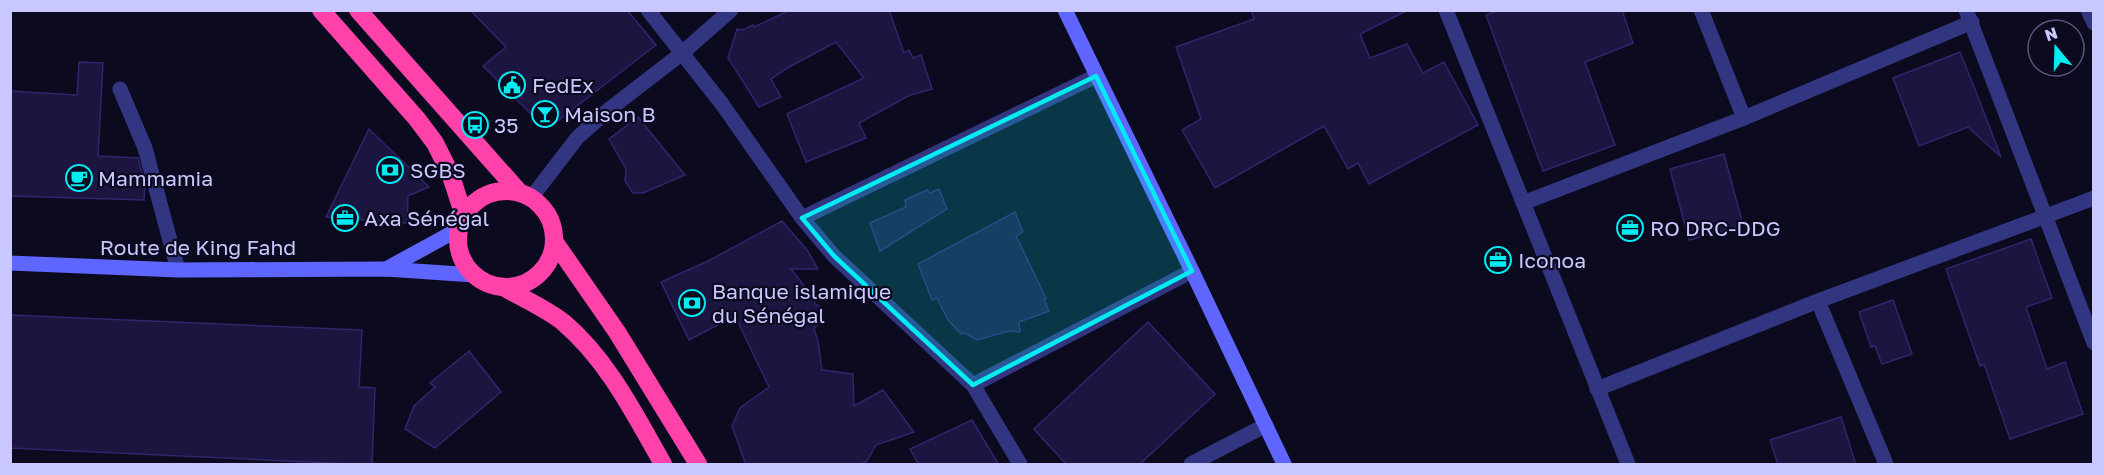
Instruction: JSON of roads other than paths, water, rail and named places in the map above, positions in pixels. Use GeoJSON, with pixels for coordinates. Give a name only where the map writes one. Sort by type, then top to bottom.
{"type":"FeatureCollection","features":[{"type":"Feature","properties":{"kind":"highway"},"geometry":{"type":"LineString","coordinates":[[321,10],[417,119],[435,143],[450,173],[462,223]]}},
{"type":"Feature","properties":{"kind":"highway"},"geometry":{"type":"LineString","coordinates":[[358,10],[525,195],[541,206],[549,216],[554,241],[549,262],[534,278],[514,287],[488,283],[474,275],[466,266],[458,242],[462,223],[471,207],[488,195],[509,191],[525,195]]}},
{"type":"Feature","properties":{"kind":"highway"},"geometry":{"type":"LineString","coordinates":[[554,241],[617,332],[698,465]]}},
{"type":"Feature","properties":{"kind":"highway"},"geometry":{"type":"LineString","coordinates":[[503,287],[561,321],[592,350],[630,405],[658,462]]}},
{"type":"Feature","properties":{"kind":"street"},"geometry":{"type":"LineString","coordinates":[[648,10],[722,104],[802,218],[834,256],[973,385],[1020,465]]}},
{"type":"Feature","properties":{"kind":"street"},"geometry":{"type":"LineString","coordinates":[[525,195],[577,138],[681,54],[731,10]]}},
{"type":"Feature","properties":{"kind":"street"},"geometry":{"type":"LineString","coordinates":[[1065,10],[1284,465]]}},
{"type":"Feature","properties":{"kind":"street"},"geometry":{"type":"LineString","coordinates":[[1446,10],[1628,465]]}},
{"type":"Feature","properties":{"kind":"street"},"geometry":{"type":"LineString","coordinates":[[1701,10],[1743,118]]}},
{"type":"Feature","properties":{"kind":"street"},"geometry":{"type":"LineString","coordinates":[[2088,10],[2094,23]]}},
{"type":"Feature","properties":{"kind":"street"},"geometry":{"type":"LineString","coordinates":[[1523,203],[1743,118],[1969,16],[2044,218],[2094,343]]}},
{"type":"Feature","properties":{"kind":"street"},"geometry":{"type":"LineString","coordinates":[[802,218],[1096,76]]}},
{"type":"Feature","properties":{"kind":"street"},"geometry":{"type":"LineString","coordinates":[[120,89],[146,148],[178,270]]}},
{"type":"Feature","properties":{"kind":"street"},"geometry":{"type":"LineString","coordinates":[[1597,389],[1818,301],[2094,198]]}},
{"type":"Feature","properties":{"kind":"street","name":"Route de King Fahd"},"geometry":{"type":"LineString","coordinates":[[386,269],[462,223]]}},
{"type":"Feature","properties":{"kind":"street","name":"Route de King Fahd"},"geometry":{"type":"LineString","coordinates":[[10,263],[178,270],[386,269],[474,275]]}},
{"type":"Feature","properties":{"kind":"street"},"geometry":{"type":"LineString","coordinates":[[973,385],[1192,270]]}},
{"type":"Feature","properties":{"kind":"street"},"geometry":{"type":"LineString","coordinates":[[1818,301],[1886,465]]}},
{"type":"Feature","properties":{"kind":"street"},"geometry":{"type":"LineString","coordinates":[[1191,465],[1266,425]]}},
{"type":"Feature","properties":{"kind":"place","name":"FedEx"},"geometry":{"type":"Point","coordinates":[512,85]}},
{"type":"Feature","properties":{"kind":"place","name":"Maison B"},"geometry":{"type":"Point","coordinates":[545,114]}},
{"type":"Feature","properties":{"kind":"place","name":"35"},"geometry":{"type":"Point","coordinates":[475,125]}},
{"type":"Feature","properties":{"kind":"place","name":"SGBS"},"geometry":{"type":"Point","coordinates":[390,170]}},
{"type":"Feature","properties":{"kind":"place","name":"Mammamia"},"geometry":{"type":"Point","coordinates":[79,178]}},
{"type":"Feature","properties":{"kind":"place","name":"Axa Sénégal"},"geometry":{"type":"Point","coordinates":[345,218]}},
{"type":"Feature","properties":{"kind":"place","name":"RO DRC-DDG"},"geometry":{"type":"Point","coordinates":[1630,228]}},
{"type":"Feature","properties":{"kind":"place","name":"Iconoa"},"geometry":{"type":"Point","coordinates":[1498,260]}},
{"type":"Feature","properties":{"kind":"place","name":"Banque islamique du Sénégal"},"geometry":{"type":"Point","coordinates":[692,303]}}]}
